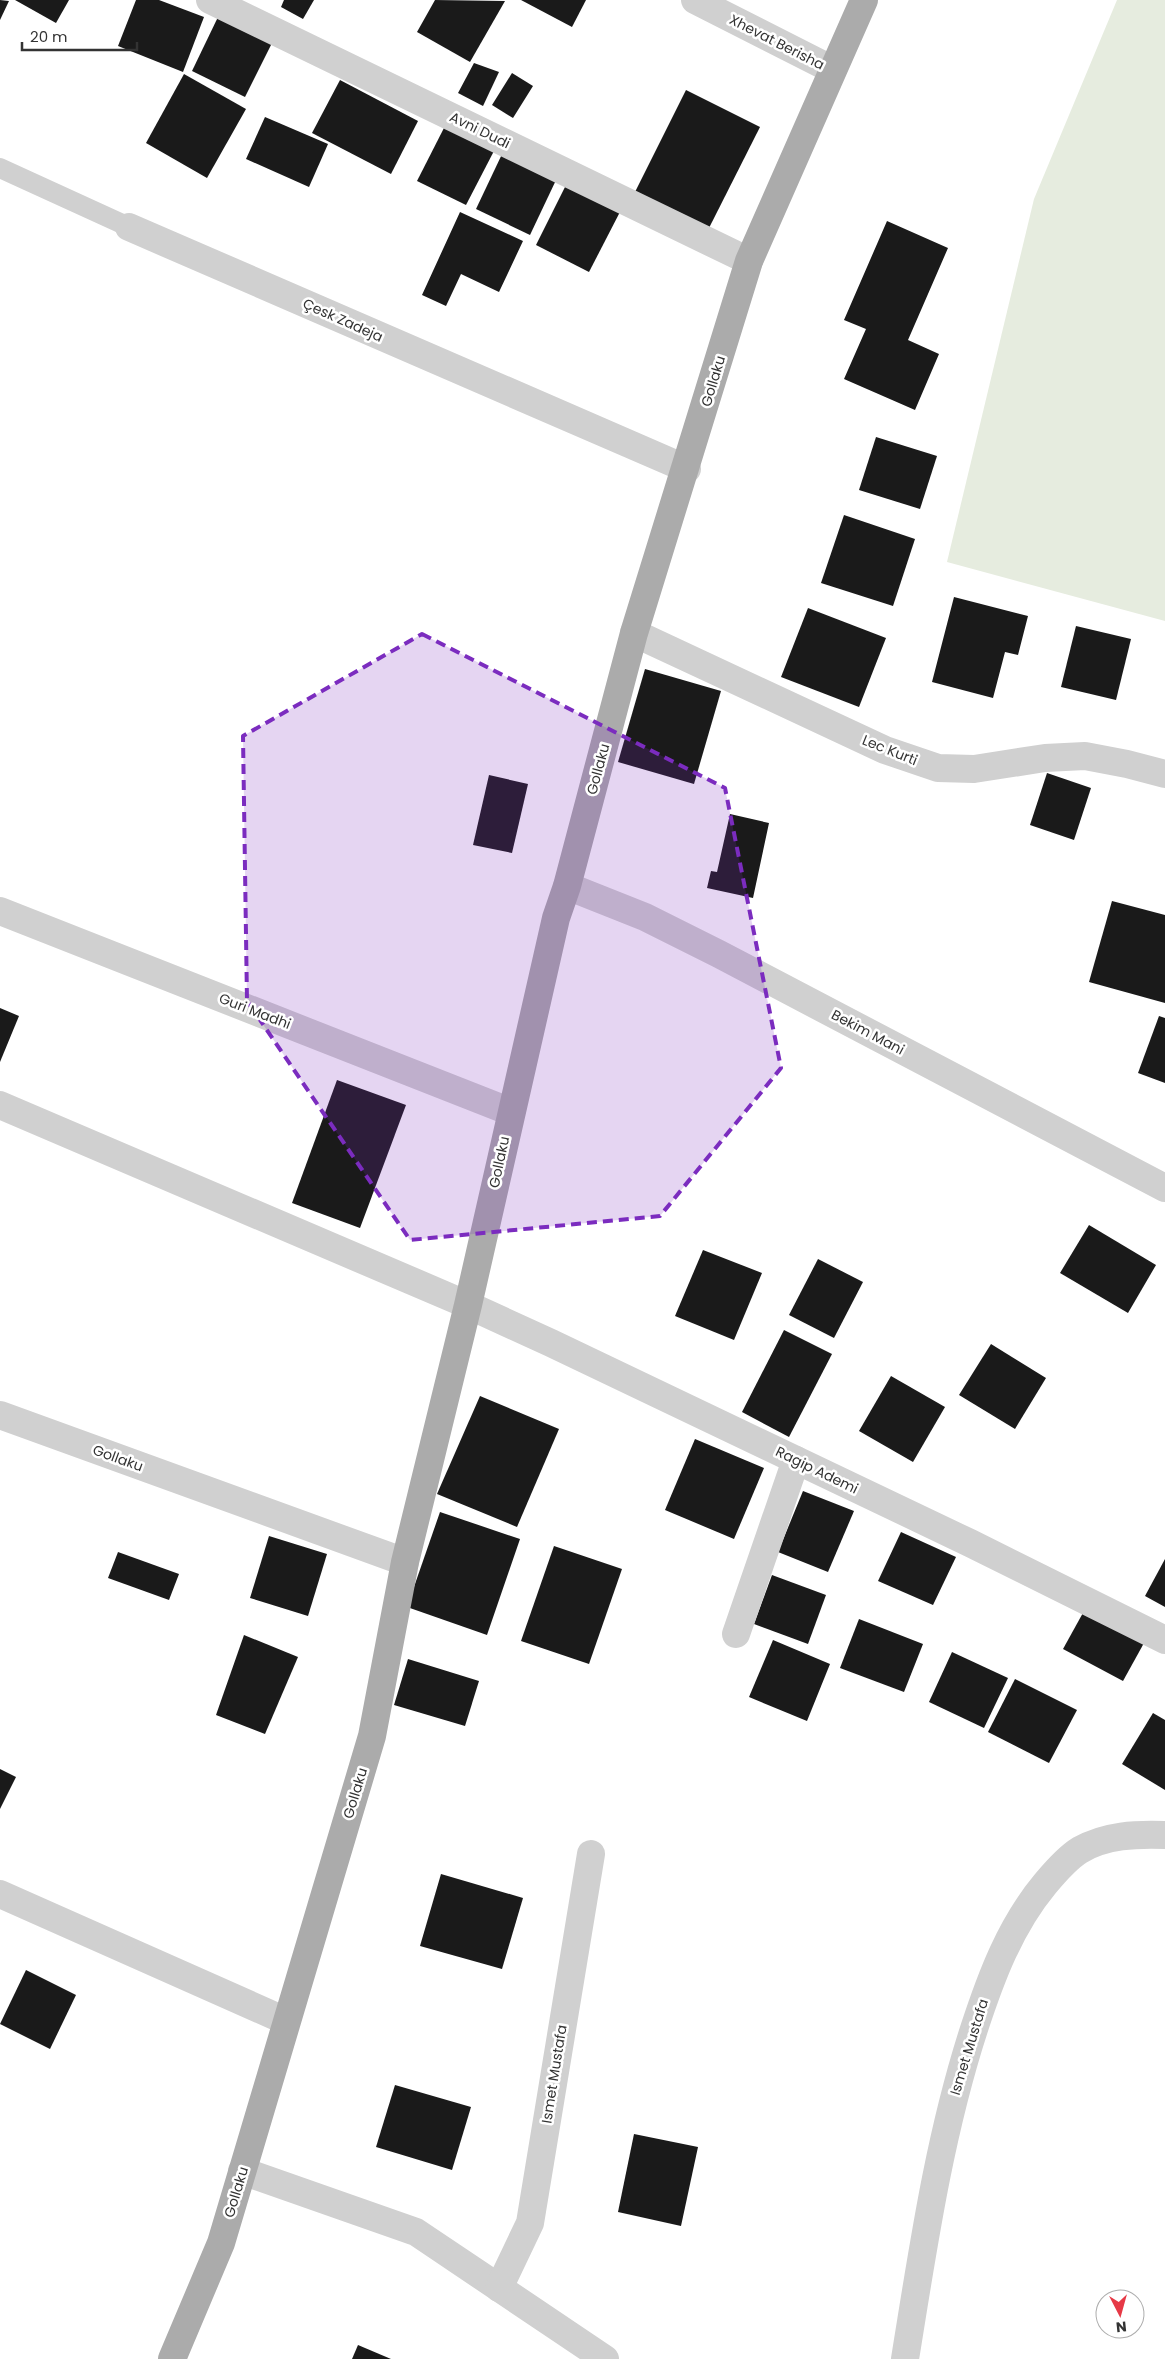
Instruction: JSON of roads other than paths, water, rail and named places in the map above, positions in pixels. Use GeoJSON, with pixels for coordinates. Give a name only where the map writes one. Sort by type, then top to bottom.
{"type":"FeatureCollection","features":[{"type":"Feature","properties":{"kind":"main road","name":"Gollaku"},"geometry":{"type":"LineString","coordinates":[[172,2359],[221,2243],[372,1736],[405,1562],[468,1304],[510,1112],[556,918],[567,886],[634,633],[687,469],[750,261],[831,70],[864,0]]}},
{"type":"Feature","properties":{"kind":"street","name":"Avni Dudi"},"geometry":{"type":"LineString","coordinates":[[210,0],[750,261]]}},
{"type":"Feature","properties":{"kind":"street","name":"Xhevat Berisha"},"geometry":{"type":"LineString","coordinates":[[695,0],[831,70]]}},
{"type":"Feature","properties":{"kind":"street","name":"Çesk Zadeja"},"geometry":{"type":"LineString","coordinates":[[129,226],[687,469]]}},
{"type":"Feature","properties":{"kind":"street","name":"Lec Kurti"},"geometry":{"type":"LineString","coordinates":[[634,633],[885,750],[938,768],[974,769],[1044,758],[1085,756],[1165,774]]}},
{"type":"Feature","properties":{"kind":"street","name":"Bekim Mani"},"geometry":{"type":"LineString","coordinates":[[567,886],[645,917],[719,954],[1165,1188]]}},
{"type":"Feature","properties":{"kind":"street","name":"Guri Madhi"},"geometry":{"type":"LineString","coordinates":[[0,911],[510,1112]]}},
{"type":"Feature","properties":{"kind":"street","name":"Ragip Ademi"},"geometry":{"type":"LineString","coordinates":[[0,1105],[468,1304],[796,1460],[1165,1640]]}},
{"type":"Feature","properties":{"kind":"street","name":"Gollaku"},"geometry":{"type":"LineString","coordinates":[[0,1415],[405,1562]]}},
{"type":"Feature","properties":{"kind":"street"},"geometry":{"type":"LineString","coordinates":[[736,1634],[796,1460]]}},
{"type":"Feature","properties":{"kind":"street","name":"Ismet Mustafa"},"geometry":{"type":"LineString","coordinates":[[905,2359],[941,2148],[965,2058],[985,1996],[1009,1937],[1031,1900],[1055,1871],[1080,1850],[1106,1839],[1136,1834],[1165,1835]]}},
{"type":"Feature","properties":{"kind":"street","name":"Ismet Mustafa"},"geometry":{"type":"LineString","coordinates":[[499,2288],[530,2223],[591,1854]]}},
{"type":"Feature","properties":{"kind":"street"},"geometry":{"type":"LineString","coordinates":[[0,1894],[286,2020]]}},
{"type":"Feature","properties":{"kind":"street"},"geometry":{"type":"LineString","coordinates":[[242,2171],[416,2232],[605,2359]]}},
{"type":"Feature","properties":{"kind":"lane","name":"Çesk Zadeja"},"geometry":{"type":"LineString","coordinates":[[0,168],[129,226]]}}]}
